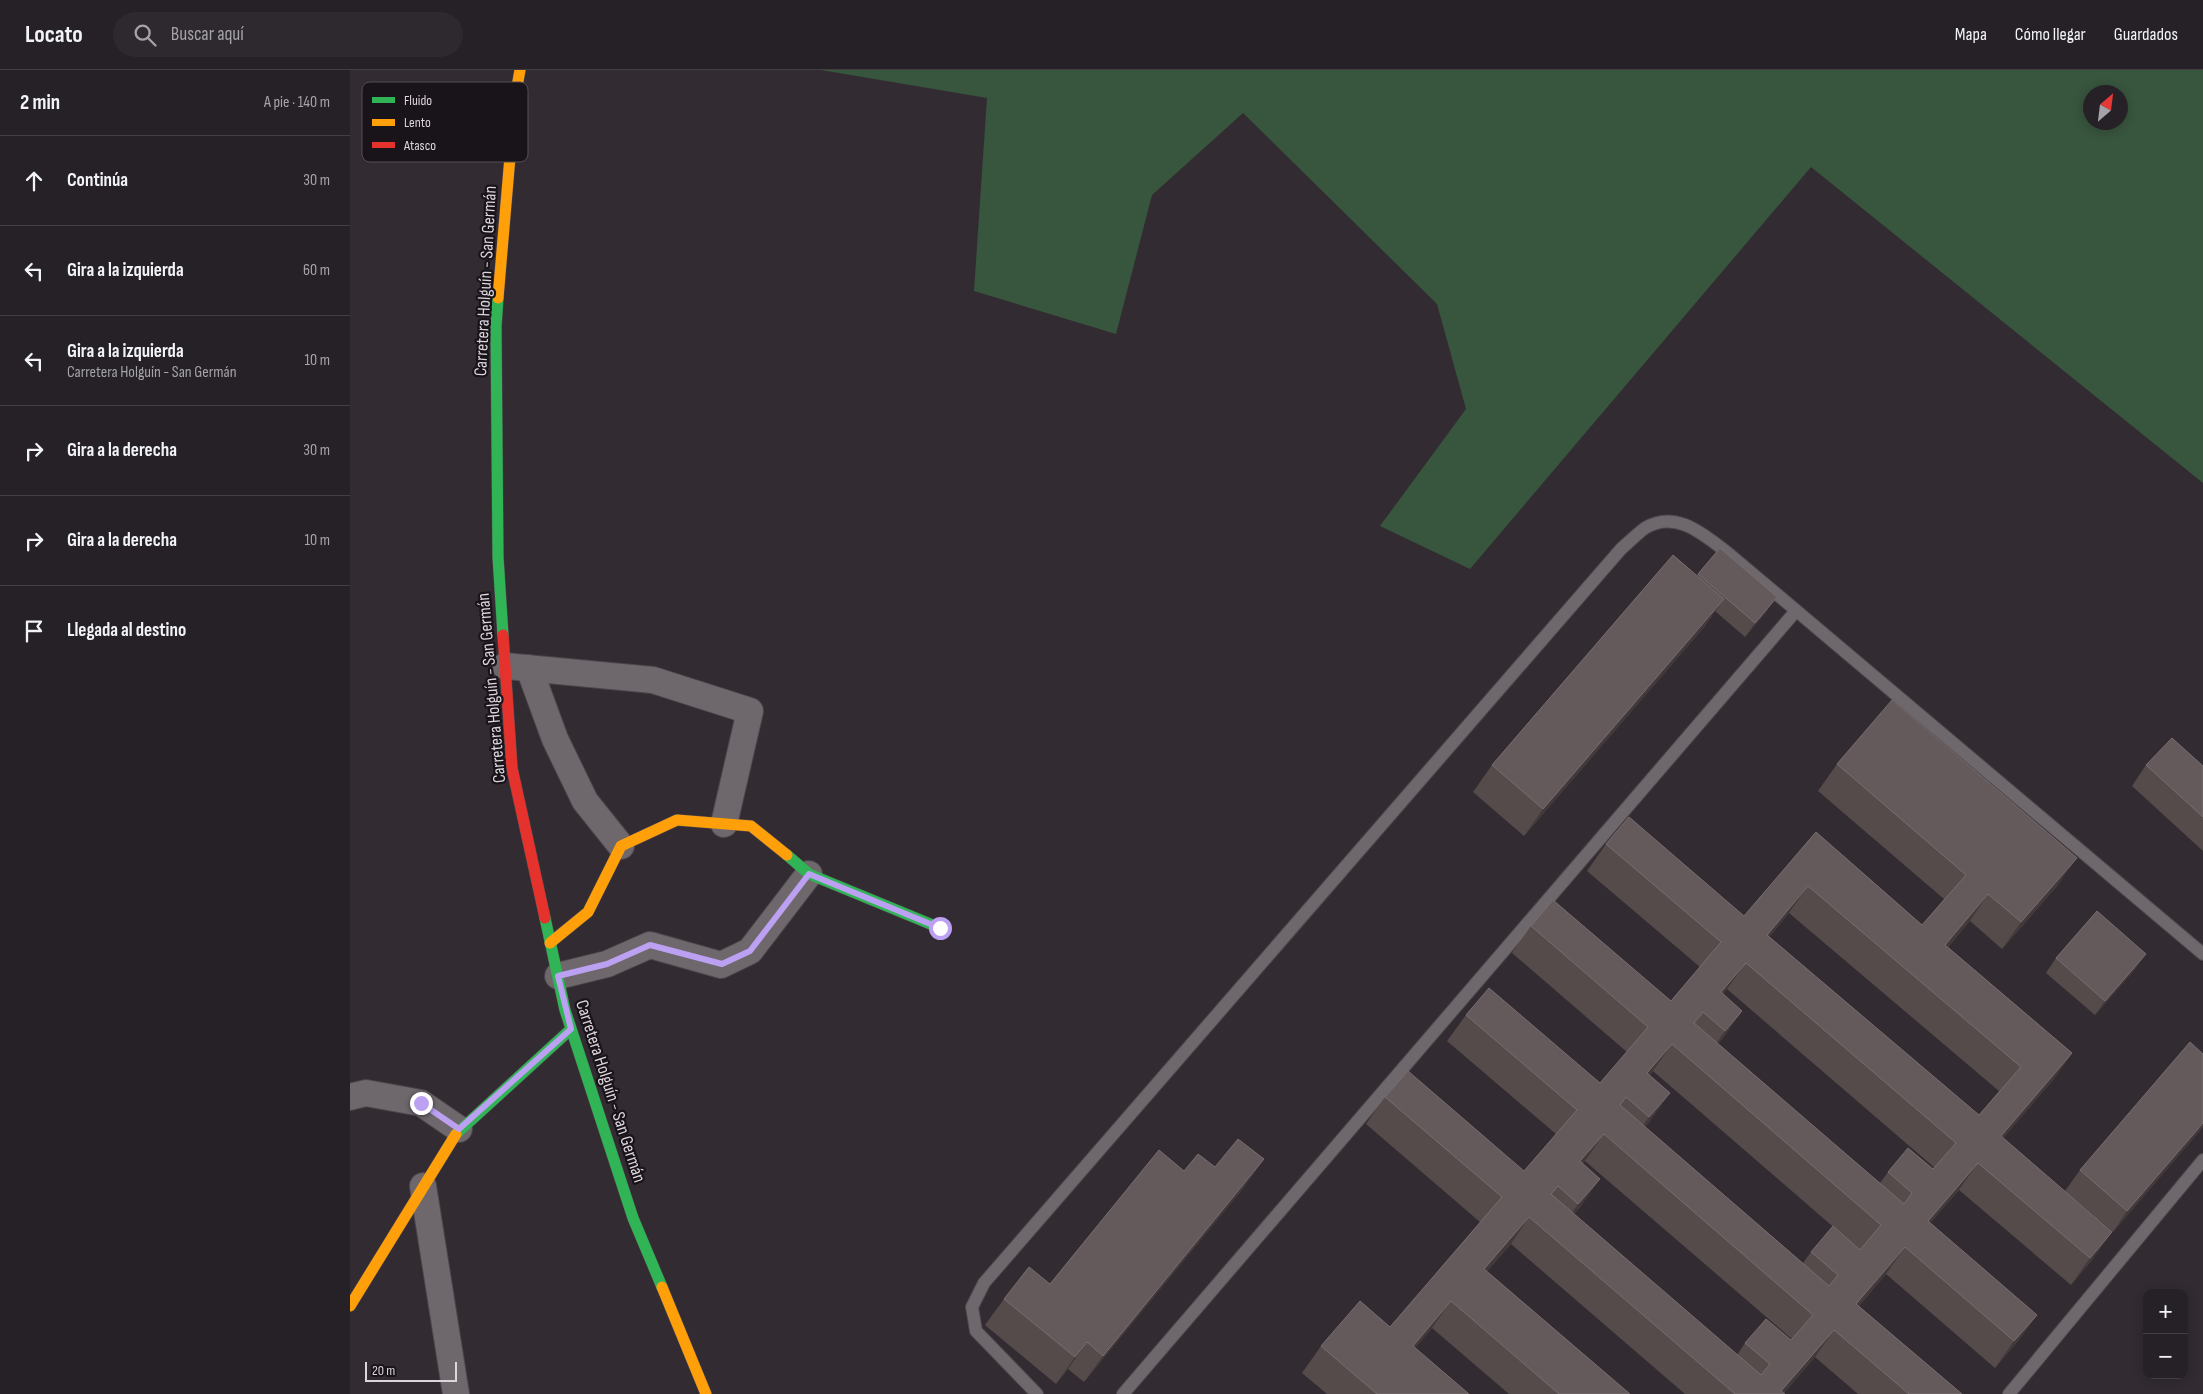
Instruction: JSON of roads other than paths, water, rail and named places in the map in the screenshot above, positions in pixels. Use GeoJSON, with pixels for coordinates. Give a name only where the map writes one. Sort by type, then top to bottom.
{"type":"FeatureCollection","features":[{"type":"Feature","properties":{"kind":"main road","name":"Carretera Holguín - San Germán"},"geometry":{"type":"LineString","coordinates":[[510,162],[496,326],[498,557],[517,667],[512,768],[550,943],[571,1029],[633,1218],[706,1394]]}},
{"type":"Feature","properties":{"kind":"main road"},"geometry":{"type":"LineString","coordinates":[[550,943],[588,912],[622,846],[677,820],[751,826],[809,874],[940,928]]}},
{"type":"Feature","properties":{"kind":"main road"},"geometry":{"type":"LineString","coordinates":[[350,1306],[459,1129],[571,1029]]}},
{"type":"Feature","properties":{"kind":"street"},"geometry":{"type":"LineString","coordinates":[[517,667],[653,680],[750,711],[724,824]]}},
{"type":"Feature","properties":{"kind":"street"},"geometry":{"type":"LineString","coordinates":[[517,667],[555,739],[585,802],[622,846]]}},
{"type":"Feature","properties":{"kind":"street"},"geometry":{"type":"LineString","coordinates":[[558,976],[607,964],[650,945],[722,964],[750,951],[809,874]]}},
{"type":"Feature","properties":{"kind":"street"},"geometry":{"type":"LineString","coordinates":[[350,1097],[366,1093],[421,1103],[459,1129]]}},
{"type":"Feature","properties":{"kind":"street"},"geometry":{"type":"LineString","coordinates":[[423,1186],[456,1394]]}},
{"type":"Feature","properties":{"kind":"lane"},"geometry":{"type":"LineString","coordinates":[[1037,1394],[976,1331],[972,1307],[984,1283],[1621,549],[1646,528],[1673,520],[1699,532],[1728,554],[2203,954]]}},
{"type":"Feature","properties":{"kind":"lane"},"geometry":{"type":"LineString","coordinates":[[1123,1394],[1796,612]]}},
{"type":"Feature","properties":{"kind":"lane"},"geometry":{"type":"LineString","coordinates":[[2009,1394],[2203,1160]]}}]}
